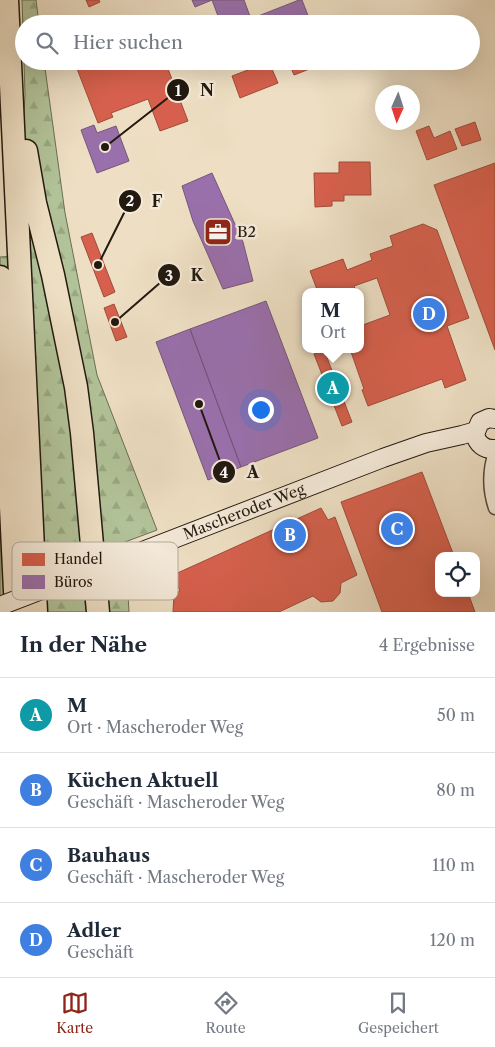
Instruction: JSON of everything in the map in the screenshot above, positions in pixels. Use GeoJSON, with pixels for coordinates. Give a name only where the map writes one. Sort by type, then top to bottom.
{"type":"FeatureCollection","features":[{"type":"Feature","properties":{"kind":"highway"},"geometry":{"type":"LineString","coordinates":[[7,0],[25,542]]}},
{"type":"Feature","properties":{"kind":"highway"},"geometry":{"type":"LineString","coordinates":[[10,69],[35,203],[55,284],[76,388],[92,542]]}},
{"type":"Feature","properties":{"kind":"highway"},"geometry":{"type":"LineString","coordinates":[[0,277],[22,542]]}},
{"type":"Feature","properties":{"kind":"street"},"geometry":{"type":"LineString","coordinates":[[495,419],[484,419],[480,422],[490,494],[495,508]]}},
{"type":"Feature","properties":{"kind":"street","name":"Mascheroder Weg"},"geometry":{"type":"LineString","coordinates":[[166,542],[426,443],[483,445]]}},
{"type":"Feature","properties":{"kind":"street","name":"Mascheroder Weg"},"geometry":{"type":"LineString","coordinates":[[0,606],[27,606]]}},
{"type":"Feature","properties":{"kind":"green space"},"geometry":{"type":"Polygon","coordinates":[[[22,0],[36,0],[38,15],[22,15],[22,0]]]}},
{"type":"Feature","properties":{"kind":"green space"},"geometry":{"type":"Polygon","coordinates":[[[24,70],[45,70],[65,213],[97,375],[157,530],[125,542],[12,542],[12,600],[128,600],[129,612],[0,612],[0,257],[31,255],[22,152],[24,70]]]}},
{"type":"Feature","properties":{"kind":"building: Handel"},"geometry":{"type":"Polygon","coordinates":[[[86,0],[99,0],[100,2],[89,7],[86,0]]]}},
{"type":"Feature","properties":{"kind":"building: Handel"},"geometry":{"type":"Polygon","coordinates":[[[77,70],[168,70],[188,121],[160,131],[148,99],[111,113],[113,117],[98,123],[77,70]]]}},
{"type":"Feature","properties":{"kind":"building: Handel"},"geometry":{"type":"Polygon","coordinates":[[[248,70],[272,70],[278,83],[240,98],[232,76],[248,70]]]}},
{"type":"Feature","properties":{"kind":"building: Handel"},"geometry":{"type":"Polygon","coordinates":[[[292,70],[307,70],[294,75],[292,70]]]}},
{"type":"Feature","properties":{"kind":"building: Handel"},"geometry":{"type":"Polygon","coordinates":[[[475,122],[481,140],[462,146],[455,129],[475,122]]]}},
{"type":"Feature","properties":{"kind":"building: Handel"},"geometry":{"type":"Polygon","coordinates":[[[429,126],[434,138],[450,131],[457,149],[427,160],[416,131],[429,126]]]}},
{"type":"Feature","properties":{"kind":"building: Handel"},"geometry":{"type":"Polygon","coordinates":[[[339,162],[370,162],[371,195],[344,195],[344,201],[332,201],[332,206],[315,207],[314,173],[339,173],[339,162]]]}},
{"type":"Feature","properties":{"kind":"building: Handel"},"geometry":{"type":"Polygon","coordinates":[[[495,163],[495,350],[434,185],[495,163]]]}},
{"type":"Feature","properties":{"kind":"building: Handel"},"geometry":{"type":"Polygon","coordinates":[[[423,224],[437,230],[469,318],[447,326],[466,380],[445,388],[442,379],[368,406],[351,353],[364,353],[364,325],[390,315],[377,278],[354,286],[355,288],[316,288],[310,271],[343,259],[347,270],[372,260],[370,254],[393,246],[390,236],[423,224]]]}},
{"type":"Feature","properties":{"kind":"building: Handel"},"geometry":{"type":"Polygon","coordinates":[[[92,233],[115,292],[104,297],[81,237],[92,233]]]}},
{"type":"Feature","properties":{"kind":"building: Handel"},"geometry":{"type":"Polygon","coordinates":[[[114,304],[127,337],[116,341],[104,308],[114,304]]]}},
{"type":"Feature","properties":{"kind":"building: Handel"},"geometry":{"type":"Polygon","coordinates":[[[325,353],[352,422],[342,426],[314,354],[325,353]]]}},
{"type":"Feature","properties":{"kind":"building: Handel"},"geometry":{"type":"Polygon","coordinates":[[[422,472],[452,552],[435,552],[435,597],[469,597],[475,612],[382,612],[341,502],[422,472]]]}},
{"type":"Feature","properties":{"kind":"building: Handel"},"geometry":{"type":"Polygon","coordinates":[[[321,508],[328,520],[335,517],[357,575],[341,583],[340,593],[333,601],[321,602],[313,596],[279,612],[173,612],[174,600],[178,600],[178,592],[180,591],[178,573],[321,508]]]}},
{"type":"Feature","properties":{"kind":"building: Büros"},"geometry":{"type":"Polygon","coordinates":[[[192,0],[212,0],[195,7],[192,0]]]}},
{"type":"Feature","properties":{"kind":"building: Büros"},"geometry":{"type":"Polygon","coordinates":[[[212,0],[244,0],[250,15],[218,15],[212,0]]]}},
{"type":"Feature","properties":{"kind":"building: Büros"},"geometry":{"type":"Polygon","coordinates":[[[302,0],[308,15],[261,15],[302,0]]]}},
{"type":"Feature","properties":{"kind":"building: Büros"},"geometry":{"type":"Polygon","coordinates":[[[94,125],[97,133],[116,126],[129,161],[97,173],[81,130],[94,125]]]}},
{"type":"Feature","properties":{"kind":"building: Büros","name":"B2"},"geometry":{"type":"Polygon","coordinates":[[[212,173],[243,242],[253,281],[223,289],[193,221],[182,186],[212,173]]]}},
{"type":"Feature","properties":{"kind":"building: Büros"},"geometry":{"type":"Polygon","coordinates":[[[266,301],[318,438],[241,467],[190,329],[266,301]]]}},
{"type":"Feature","properties":{"kind":"building: Büros"},"geometry":{"type":"Polygon","coordinates":[[[190,329],[241,467],[208,480],[156,342],[190,329]]]}},
{"type":"Feature","properties":{"kind":"place","name":"N"},"geometry":{"type":"Point","coordinates":[105,147]}},
{"type":"Feature","properties":{"kind":"place","name":"B2"},"geometry":{"type":"Point","coordinates":[218,232]}},
{"type":"Feature","properties":{"kind":"place","name":"F"},"geometry":{"type":"Point","coordinates":[98,265]}},
{"type":"Feature","properties":{"kind":"place","name":"Adler"},"geometry":{"type":"Point","coordinates":[429,314]}},
{"type":"Feature","properties":{"kind":"place","name":"K"},"geometry":{"type":"Point","coordinates":[115,322]}},
{"type":"Feature","properties":{"kind":"place","name":"M"},"geometry":{"type":"Point","coordinates":[333,388]}},
{"type":"Feature","properties":{"kind":"place","name":"A"},"geometry":{"type":"Point","coordinates":[199,404]}},
{"type":"Feature","properties":{"kind":"place","name":"Bauhaus"},"geometry":{"type":"Point","coordinates":[397,529]}},
{"type":"Feature","properties":{"kind":"place","name":"Küchen Aktuell"},"geometry":{"type":"Point","coordinates":[290,535]}}]}
